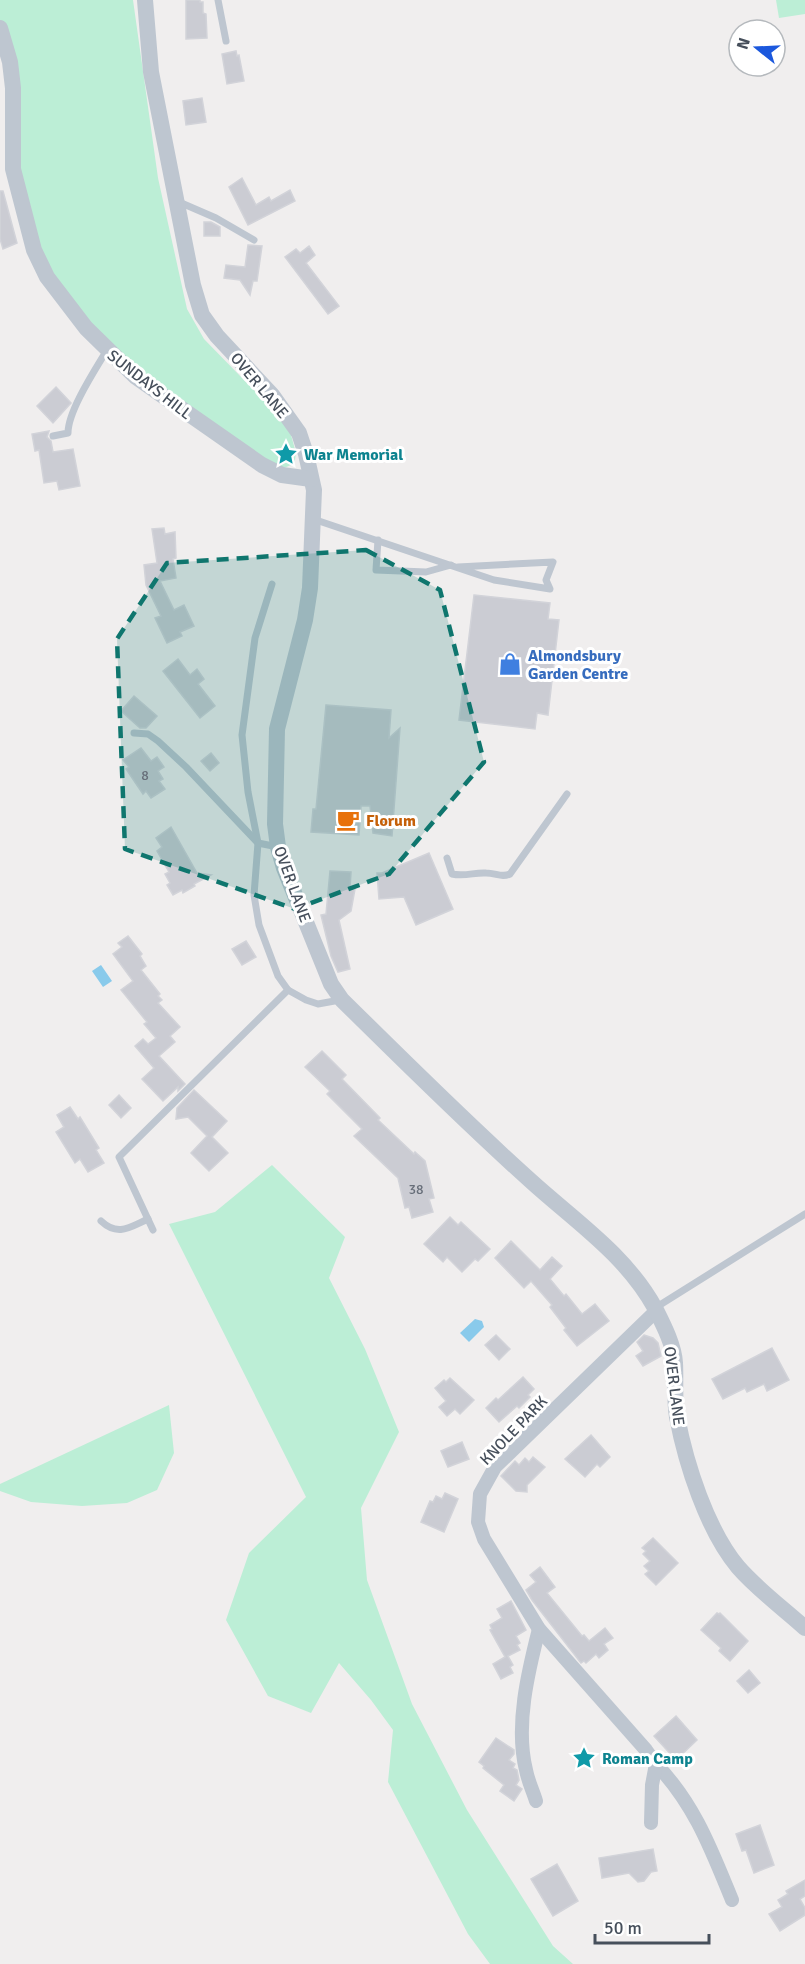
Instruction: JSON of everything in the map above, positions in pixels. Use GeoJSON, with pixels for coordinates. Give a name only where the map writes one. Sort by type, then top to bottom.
{"type":"FeatureCollection","features":[{"type":"Feature","properties":{"kind":"street","name":"OVER LANE"},"geometry":{"type":"LineString","coordinates":[[145,0],[151,72],[193,285],[202,315],[217,336],[272,395],[298,433],[314,490],[310,588],[305,620],[277,729],[275,824],[284,868],[331,984],[342,1000],[531,1182],[607,1246],[633,1276],[655,1310],[668,1338],[675,1362],[674,1387],[677,1415],[687,1460],[718,1538],[739,1568],[805,1628]]}},
{"type":"Feature","properties":{"kind":"street","name":"SUNDAYS HILL"},"geometry":{"type":"LineString","coordinates":[[0,28],[10,62],[13,88],[13,169],[33,250],[47,277],[69,308],[107,351],[136,377],[245,454],[282,475],[311,479]]}},
{"type":"Feature","properties":{"kind":"street","name":"KNOLE PARK"},"geometry":{"type":"LineString","coordinates":[[655,1310],[495,1467],[480,1494],[478,1522],[484,1539],[539,1629],[674,1782],[698,1819],[732,1900]]}},
{"type":"Feature","properties":{"kind":"street"},"geometry":{"type":"LineString","coordinates":[[536,1801],[525,1769],[522,1739],[527,1677],[539,1629]]}},
{"type":"Feature","properties":{"kind":"street"},"geometry":{"type":"LineString","coordinates":[[651,1822],[652,1785],[656,1764]]}},
{"type":"Feature","properties":{"kind":"lane"},"geometry":{"type":"LineString","coordinates":[[218,0],[226,41]]}},
{"type":"Feature","properties":{"kind":"lane"},"geometry":{"type":"LineString","coordinates":[[177,201],[216,218],[254,240]]}},
{"type":"Feature","properties":{"kind":"lane"},"geometry":{"type":"LineString","coordinates":[[53,436],[68,434],[68,426],[90,378],[107,351]]}},
{"type":"Feature","properties":{"kind":"lane"},"geometry":{"type":"LineString","coordinates":[[314,519],[378,540],[455,566],[494,580],[550,589],[546,579],[553,562],[455,566],[426,572],[376,570],[378,540]]}},
{"type":"Feature","properties":{"kind":"lane"},"geometry":{"type":"LineString","coordinates":[[272,584],[255,638],[242,735],[248,792],[258,843],[254,895],[259,925],[278,976],[288,990],[318,1004],[342,1000]]}},
{"type":"Feature","properties":{"kind":"lane"},"geometry":{"type":"LineString","coordinates":[[134,733],[148,734],[158,741],[258,843],[278,847]]}},
{"type":"Feature","properties":{"kind":"lane"},"geometry":{"type":"LineString","coordinates":[[447,858],[452,874],[463,876],[485,872],[504,876],[510,874],[567,794]]}},
{"type":"Feature","properties":{"kind":"lane"},"geometry":{"type":"LineString","coordinates":[[153,1230],[119,1157],[288,990]]}},
{"type":"Feature","properties":{"kind":"lane"},"geometry":{"type":"LineString","coordinates":[[655,1310],[805,1214]]}},
{"type":"Feature","properties":{"kind":"lane"},"geometry":{"type":"LineString","coordinates":[[101,1221],[111,1230],[122,1230],[148,1219]]}},
{"type":"Feature","properties":{"kind":"highlighted area"},"geometry":{"type":"Polygon","coordinates":[[[366,550],[440,590],[484,762],[389,874],[295,909],[125,849],[117,639],[167,563],[366,550]]]}},
{"type":"Feature","properties":{"kind":"green space"},"geometry":{"type":"Polygon","coordinates":[[[0,0],[133,0],[158,178],[187,309],[204,339],[281,418],[291,435],[296,453],[291,465],[284,468],[272,464],[137,375],[49,277],[16,169],[0,23],[0,0]]]}},
{"type":"Feature","properties":{"kind":"green space"},"geometry":{"type":"Polygon","coordinates":[[[776,0],[805,0],[805,14],[779,18],[776,0]]]}},
{"type":"Feature","properties":{"kind":"green space"},"geometry":{"type":"Polygon","coordinates":[[[272,1165],[345,1237],[329,1278],[365,1349],[399,1432],[361,1508],[367,1580],[412,1704],[467,1810],[553,1946],[573,1964],[490,1964],[468,1934],[388,1782],[393,1730],[371,1700],[339,1663],[311,1713],[268,1696],[226,1620],[249,1553],[306,1497],[169,1224],[215,1212],[272,1165]]]}},
{"type":"Feature","properties":{"kind":"green space"},"geometry":{"type":"Polygon","coordinates":[[[169,1405],[174,1453],[157,1490],[127,1503],[82,1506],[31,1502],[0,1491],[0,1484],[169,1405]]]}},
{"type":"Feature","properties":{"kind":"water"},"geometry":{"type":"Polygon","coordinates":[[[101,965],[112,981],[103,987],[92,971],[101,965]]]}},
{"type":"Feature","properties":{"kind":"water"},"geometry":{"type":"Polygon","coordinates":[[[475,1319],[482,1321],[484,1327],[469,1342],[460,1333],[475,1319]]]}},
{"type":"Feature","properties":{"kind":"building"},"geometry":{"type":"Polygon","coordinates":[[[186,0],[203,2],[207,38],[186,39],[186,0]]]}},
{"type":"Feature","properties":{"kind":"building"},"geometry":{"type":"Polygon","coordinates":[[[236,51],[237,56],[239,55],[244,81],[227,84],[222,54],[236,51]]]}},
{"type":"Feature","properties":{"kind":"building"},"geometry":{"type":"Polygon","coordinates":[[[202,98],[206,122],[186,125],[183,101],[202,98]]]}},
{"type":"Feature","properties":{"kind":"building"},"geometry":{"type":"Polygon","coordinates":[[[242,178],[256,205],[269,197],[271,201],[290,190],[295,201],[248,225],[229,187],[242,178]]]}},
{"type":"Feature","properties":{"kind":"building"},"geometry":{"type":"Polygon","coordinates":[[[0,191],[3,191],[17,243],[3,249],[0,239],[0,191]]]}},
{"type":"Feature","properties":{"kind":"building"},"geometry":{"type":"Polygon","coordinates":[[[204,222],[211,222],[220,227],[220,236],[204,236],[204,222]]]}},
{"type":"Feature","properties":{"kind":"building"},"geometry":{"type":"Polygon","coordinates":[[[248,245],[262,246],[257,281],[253,281],[250,295],[240,280],[224,278],[226,265],[245,267],[248,245]]]}},
{"type":"Feature","properties":{"kind":"building"},"geometry":{"type":"Polygon","coordinates":[[[309,246],[315,255],[306,263],[339,306],[328,314],[285,257],[296,249],[300,253],[309,246]]]}},
{"type":"Feature","properties":{"kind":"building"},"geometry":{"type":"Polygon","coordinates":[[[56,387],[71,403],[53,423],[37,406],[56,387]]]}},
{"type":"Feature","properties":{"kind":"building"},"geometry":{"type":"Polygon","coordinates":[[[49,431],[47,437],[51,441],[53,452],[73,449],[80,486],[59,490],[57,481],[44,483],[39,450],[35,451],[32,434],[49,431]]]}},
{"type":"Feature","properties":{"kind":"building"},"geometry":{"type":"Polygon","coordinates":[[[164,528],[165,534],[175,532],[176,558],[173,559],[176,578],[160,581],[174,610],[184,605],[194,626],[180,632],[182,636],[167,643],[155,618],[161,616],[146,585],[144,565],[157,563],[152,529],[164,528]]]}},
{"type":"Feature","properties":{"kind":"building","name":"Almondsbury Garden Centre"},"geometry":{"type":"Polygon","coordinates":[[[474,595],[550,603],[548,619],[559,620],[548,715],[537,713],[535,729],[459,720],[474,595]]]}},
{"type":"Feature","properties":{"kind":"building"},"geometry":{"type":"Polygon","coordinates":[[[178,659],[190,675],[197,669],[204,679],[198,684],[215,706],[200,718],[163,671],[178,659]]]}},
{"type":"Feature","properties":{"kind":"building"},"geometry":{"type":"Polygon","coordinates":[[[134,696],[157,716],[146,728],[140,728],[121,711],[134,696]]]}},
{"type":"Feature","properties":{"kind":"building"},"geometry":{"type":"Polygon","coordinates":[[[326,705],[391,710],[389,738],[400,728],[392,836],[373,833],[370,806],[361,806],[359,835],[311,832],[313,809],[316,809],[326,705]]]}},
{"type":"Feature","properties":{"kind":"building"},"geometry":{"type":"Polygon","coordinates":[[[141,748],[151,761],[157,757],[164,767],[158,771],[163,779],[159,781],[165,789],[151,798],[146,791],[143,794],[126,769],[129,767],[123,760],[141,748]]]}},
{"type":"Feature","properties":{"kind":"building"},"geometry":{"type":"Polygon","coordinates":[[[211,753],[219,763],[210,771],[201,761],[211,753]]]}},
{"type":"Feature","properties":{"kind":"building"},"geometry":{"type":"Polygon","coordinates":[[[171,827],[197,873],[211,875],[183,893],[182,890],[173,895],[167,885],[170,883],[165,874],[169,872],[157,851],[162,847],[156,838],[171,827]]]}},
{"type":"Feature","properties":{"kind":"building"},"geometry":{"type":"Polygon","coordinates":[[[429,853],[453,909],[416,925],[404,897],[379,899],[377,873],[429,853]]]}},
{"type":"Feature","properties":{"kind":"building"},"geometry":{"type":"Polygon","coordinates":[[[330,871],[351,872],[350,888],[355,889],[351,911],[339,920],[350,969],[338,972],[331,956],[321,915],[326,914],[330,871]]]}},
{"type":"Feature","properties":{"kind":"building"},"geometry":{"type":"Polygon","coordinates":[[[128,936],[142,954],[140,956],[146,966],[141,970],[160,994],[158,996],[162,1000],[158,1003],[180,1027],[170,1036],[175,1042],[159,1056],[185,1084],[178,1091],[178,1087],[163,1101],[142,1079],[154,1068],[135,1046],[143,1039],[148,1044],[156,1038],[144,1024],[147,1022],[121,990],[133,981],[113,954],[122,947],[118,943],[128,936]]]}},
{"type":"Feature","properties":{"kind":"building"},"geometry":{"type":"Polygon","coordinates":[[[246,941],[256,957],[242,965],[232,949],[246,941]]]}},
{"type":"Feature","properties":{"kind":"building"},"geometry":{"type":"Polygon","coordinates":[[[322,1051],[346,1075],[342,1079],[380,1118],[378,1120],[414,1154],[415,1152],[425,1161],[434,1198],[429,1199],[433,1212],[412,1218],[409,1207],[405,1208],[398,1178],[354,1136],[362,1129],[327,1094],[330,1091],[305,1067],[322,1051]]]}},
{"type":"Feature","properties":{"kind":"building"},"geometry":{"type":"Polygon","coordinates":[[[194,1090],[227,1121],[212,1137],[228,1153],[209,1171],[191,1153],[207,1136],[188,1117],[176,1119],[177,1108],[194,1090]]]}},
{"type":"Feature","properties":{"kind":"building"},"geometry":{"type":"Polygon","coordinates":[[[119,1095],[131,1108],[121,1118],[109,1105],[119,1095]]]}},
{"type":"Feature","properties":{"kind":"building"},"geometry":{"type":"Polygon","coordinates":[[[70,1107],[78,1119],[80,1117],[99,1148],[96,1150],[104,1163],[88,1172],[80,1159],[75,1163],[56,1132],[64,1127],[57,1115],[70,1107]]]}},
{"type":"Feature","properties":{"kind":"building"},"geometry":{"type":"Polygon","coordinates":[[[450,1217],[458,1225],[461,1222],[490,1249],[462,1272],[447,1257],[443,1262],[424,1244],[450,1217]]]}},
{"type":"Feature","properties":{"kind":"building"},"geometry":{"type":"Polygon","coordinates":[[[511,1241],[540,1270],[552,1257],[562,1266],[550,1279],[564,1296],[566,1294],[582,1314],[595,1304],[609,1321],[577,1346],[564,1330],[566,1328],[550,1307],[552,1305],[531,1281],[524,1288],[495,1258],[511,1241]]]}},
{"type":"Feature","properties":{"kind":"building"},"geometry":{"type":"Polygon","coordinates":[[[496,1335],[510,1349],[499,1360],[485,1345],[496,1335]]]}},
{"type":"Feature","properties":{"kind":"building"},"geometry":{"type":"Polygon","coordinates":[[[644,1335],[653,1338],[658,1343],[661,1356],[643,1366],[636,1356],[643,1351],[637,1342],[644,1335]]]}},
{"type":"Feature","properties":{"kind":"building"},"geometry":{"type":"Polygon","coordinates":[[[772,1348],[789,1380],[767,1391],[764,1384],[747,1392],[745,1388],[723,1399],[712,1379],[772,1348]]]}},
{"type":"Feature","properties":{"kind":"building"},"geometry":{"type":"Polygon","coordinates":[[[523,1377],[534,1389],[528,1395],[530,1397],[499,1422],[486,1408],[523,1377]]]}},
{"type":"Feature","properties":{"kind":"building"},"geometry":{"type":"Polygon","coordinates":[[[450,1378],[474,1400],[460,1414],[455,1409],[447,1416],[439,1407],[446,1401],[435,1388],[450,1378]]]}},
{"type":"Feature","properties":{"kind":"building"},"geometry":{"type":"Polygon","coordinates":[[[591,1435],[610,1457],[600,1467],[597,1464],[585,1477],[565,1459],[591,1435]]]}},
{"type":"Feature","properties":{"kind":"building"},"geometry":{"type":"Polygon","coordinates":[[[462,1442],[469,1459],[448,1467],[441,1451],[462,1442]]]}},
{"type":"Feature","properties":{"kind":"building"},"geometry":{"type":"Polygon","coordinates":[[[533,1457],[545,1467],[527,1485],[527,1492],[516,1491],[501,1476],[515,1461],[519,1465],[525,1458],[529,1462],[533,1457]]]}},
{"type":"Feature","properties":{"kind":"building"},"geometry":{"type":"Polygon","coordinates":[[[445,1493],[458,1499],[444,1532],[421,1522],[430,1501],[433,1502],[436,1496],[442,1499],[445,1493]]]}},
{"type":"Feature","properties":{"kind":"building"},"geometry":{"type":"Polygon","coordinates":[[[653,1538],[678,1563],[656,1585],[645,1574],[649,1571],[644,1566],[650,1561],[643,1554],[646,1551],[642,1548],[653,1538]]]}},
{"type":"Feature","properties":{"kind":"building"},"geometry":{"type":"Polygon","coordinates":[[[540,1567],[555,1587],[547,1593],[582,1636],[584,1635],[589,1641],[605,1628],[613,1638],[604,1644],[608,1650],[599,1658],[596,1654],[586,1663],[584,1661],[581,1663],[532,1600],[526,1590],[536,1582],[530,1575],[540,1567]]]}},
{"type":"Feature","properties":{"kind":"building"},"geometry":{"type":"Polygon","coordinates":[[[511,1601],[526,1630],[516,1636],[520,1643],[517,1645],[520,1650],[508,1656],[513,1665],[510,1667],[513,1673],[501,1679],[493,1664],[505,1657],[490,1630],[492,1629],[490,1625],[502,1618],[497,1609],[511,1601]]]}},
{"type":"Feature","properties":{"kind":"building"},"geometry":{"type":"Polygon","coordinates":[[[717,1613],[720,1613],[748,1641],[730,1661],[719,1651],[721,1648],[701,1630],[717,1613]]]}},
{"type":"Feature","properties":{"kind":"building"},"geometry":{"type":"Polygon","coordinates":[[[749,1670],[760,1683],[748,1693],[737,1681],[749,1670]]]}},
{"type":"Feature","properties":{"kind":"building"},"geometry":{"type":"Polygon","coordinates":[[[676,1716],[697,1740],[676,1760],[654,1736],[676,1716]]]}},
{"type":"Feature","properties":{"kind":"building"},"geometry":{"type":"Polygon","coordinates":[[[496,1738],[514,1750],[509,1760],[515,1764],[513,1768],[517,1770],[519,1780],[516,1785],[522,1789],[514,1801],[500,1791],[504,1785],[479,1762],[496,1738]]]}},
{"type":"Feature","properties":{"kind":"building"},"geometry":{"type":"Polygon","coordinates":[[[760,1825],[774,1865],[754,1873],[746,1850],[742,1851],[736,1834],[760,1825]]]}},
{"type":"Feature","properties":{"kind":"building"},"geometry":{"type":"Polygon","coordinates":[[[653,1849],[657,1871],[651,1872],[644,1881],[638,1882],[629,1873],[602,1878],[599,1858],[653,1849]]]}},
{"type":"Feature","properties":{"kind":"building"},"geometry":{"type":"Polygon","coordinates":[[[557,1864],[578,1901],[553,1916],[531,1879],[557,1864]]]}},
{"type":"Feature","properties":{"kind":"building"},"geometry":{"type":"Polygon","coordinates":[[[805,1880],[805,1896],[800,1899],[805,1908],[805,1915],[780,1931],[769,1914],[782,1907],[778,1900],[788,1894],[786,1891],[805,1880]]]}},
{"type":"Feature","properties":{"kind":"place","name":"War Memorial"},"geometry":{"type":"Point","coordinates":[286,454]}},
{"type":"Feature","properties":{"kind":"place","name":"Almondsbury Garden Centre"},"geometry":{"type":"Point","coordinates":[510,664]}},
{"type":"Feature","properties":{"kind":"place","name":"Florum"},"geometry":{"type":"Point","coordinates":[348,820]}},
{"type":"Feature","properties":{"kind":"place","name":"Roman Camp"},"geometry":{"type":"Point","coordinates":[584,1758]}}]}
